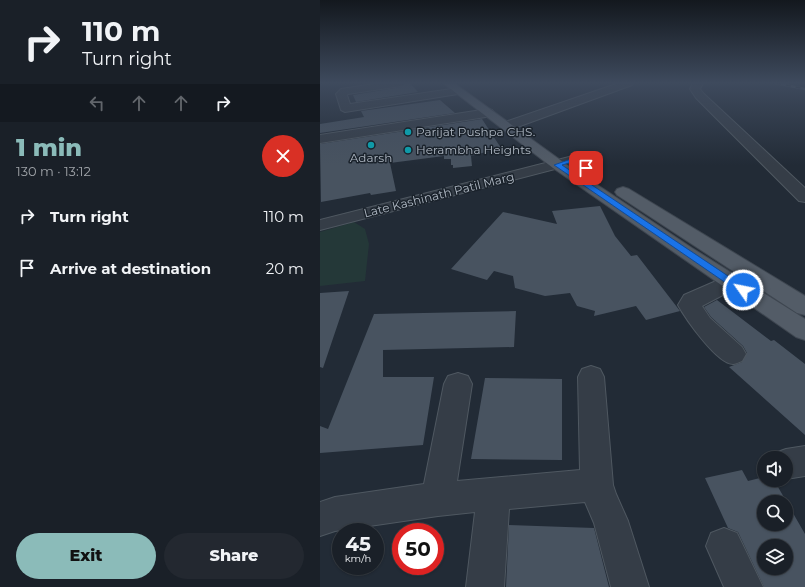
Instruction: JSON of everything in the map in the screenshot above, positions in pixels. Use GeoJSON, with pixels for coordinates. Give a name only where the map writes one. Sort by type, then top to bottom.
{"type":"FeatureCollection","features":[{"type":"Feature","properties":{"kind":"main road"},"geometry":{"type":"LineString","coordinates":[[485,110],[507,126],[564,159],[805,307]]}},
{"type":"Feature","properties":{"kind":"main road"},"geometry":{"type":"LineString","coordinates":[[502,110],[532,130]]}},
{"type":"Feature","properties":{"kind":"main road"},"geometry":{"type":"LineString","coordinates":[[564,159],[730,282],[805,331]]}},
{"type":"Feature","properties":{"kind":"street"},"geometry":{"type":"LineString","coordinates":[[337,110],[337,117],[383,113],[391,110]]}},
{"type":"Feature","properties":{"kind":"street"},"geometry":{"type":"LineString","coordinates":[[339,110],[346,116],[365,117]]}},
{"type":"Feature","properties":{"kind":"street"},"geometry":{"type":"LineString","coordinates":[[345,110],[348,138]]}},
{"type":"Feature","properties":{"kind":"street"},"geometry":{"type":"LineString","coordinates":[[507,126],[550,110]]}},
{"type":"Feature","properties":{"kind":"street"},"geometry":{"type":"LineString","coordinates":[[720,110],[805,198]]}},
{"type":"Feature","properties":{"kind":"street"},"geometry":{"type":"LineString","coordinates":[[320,139],[348,138],[488,113]]}},
{"type":"Feature","properties":{"kind":"street","name":"Late Kashinath Patil Marg"},"geometry":{"type":"LineString","coordinates":[[320,225],[564,159]]}},
{"type":"Feature","properties":{"kind":"street"},"geometry":{"type":"LineString","coordinates":[[730,282],[692,301],[689,305],[702,324],[733,354]]}},
{"type":"Feature","properties":{"kind":"street"},"geometry":{"type":"LineString","coordinates":[[591,376],[597,485],[600,498],[611,521],[630,587]]}},
{"type":"Feature","properties":{"kind":"street"},"geometry":{"type":"LineString","coordinates":[[438,499],[458,384]]}},
{"type":"Feature","properties":{"kind":"street"},"geometry":{"type":"LineString","coordinates":[[793,463],[805,461]]}},
{"type":"Feature","properties":{"kind":"street"},"geometry":{"type":"LineString","coordinates":[[320,519],[335,514],[438,499],[597,485]]}},
{"type":"Feature","properties":{"kind":"street"},"geometry":{"type":"LineString","coordinates":[[485,587],[494,494]]}},
{"type":"Feature","properties":{"kind":"street"},"geometry":{"type":"LineString","coordinates":[[724,546],[744,587]]}},
{"type":"Feature","properties":{"kind":"green space"},"geometry":{"type":"Polygon","coordinates":[[[354,222],[365,229],[369,244],[365,281],[320,286],[320,232],[354,222]]]}},
{"type":"Feature","properties":{"kind":"building"},"geometry":{"type":"Polygon","coordinates":[[[452,110],[455,113],[320,133],[320,124],[364,117],[361,111],[452,110]]]}},
{"type":"Feature","properties":{"kind":"building"},"geometry":{"type":"Polygon","coordinates":[[[482,119],[501,148],[471,156],[472,166],[453,168],[453,165],[451,165],[451,159],[444,159],[444,156],[390,163],[396,191],[371,195],[370,193],[321,202],[320,144],[482,119]]]}},
{"type":"Feature","properties":{"kind":"building"},"geometry":{"type":"Polygon","coordinates":[[[600,206],[615,236],[631,256],[637,255],[680,311],[646,320],[636,306],[594,316],[595,311],[577,306],[570,293],[545,296],[515,288],[513,276],[494,271],[487,280],[451,269],[503,212],[557,224],[552,211],[600,206]]]}},
{"type":"Feature","properties":{"kind":"building"},"geometry":{"type":"Polygon","coordinates":[[[349,291],[323,368],[320,367],[320,293],[349,291]]]}},
{"type":"Feature","properties":{"kind":"building"},"geometry":{"type":"Polygon","coordinates":[[[717,300],[771,341],[774,340],[805,364],[805,435],[729,367],[742,362],[747,353],[743,346],[711,317],[704,307],[717,300]]]}},
{"type":"Feature","properties":{"kind":"building"},"geometry":{"type":"Polygon","coordinates":[[[516,311],[514,347],[383,350],[383,377],[434,377],[423,445],[320,453],[320,426],[328,429],[374,314],[516,311]]]}},
{"type":"Feature","properties":{"kind":"building"},"geometry":{"type":"Polygon","coordinates":[[[485,378],[562,379],[562,460],[471,459],[485,378]]]}},
{"type":"Feature","properties":{"kind":"building"},"geometry":{"type":"Polygon","coordinates":[[[742,470],[748,481],[757,479],[757,487],[778,487],[783,495],[757,495],[757,531],[793,531],[793,513],[805,534],[805,587],[764,587],[758,575],[793,575],[793,539],[757,539],[757,572],[738,532],[728,528],[705,478],[742,470]]]}},
{"type":"Feature","properties":{"kind":"building"},"geometry":{"type":"Polygon","coordinates":[[[509,525],[594,528],[609,587],[506,587],[509,525]]]}},
{"type":"Feature","properties":{"kind":"place","name":"Parijat Pushpa CHS."},"geometry":{"type":"Point","coordinates":[408,132]}},
{"type":"Feature","properties":{"kind":"place","name":"Adarsh"},"geometry":{"type":"Point","coordinates":[371,145]}},
{"type":"Feature","properties":{"kind":"place","name":"Herambha Heights"},"geometry":{"type":"Point","coordinates":[408,150]}},
{"type":"Feature","properties":{"kind":"route"},"geometry":{"type":"LineString","coordinates":[[586,168],[574,160],[558,165],[743,290]]}}]}
